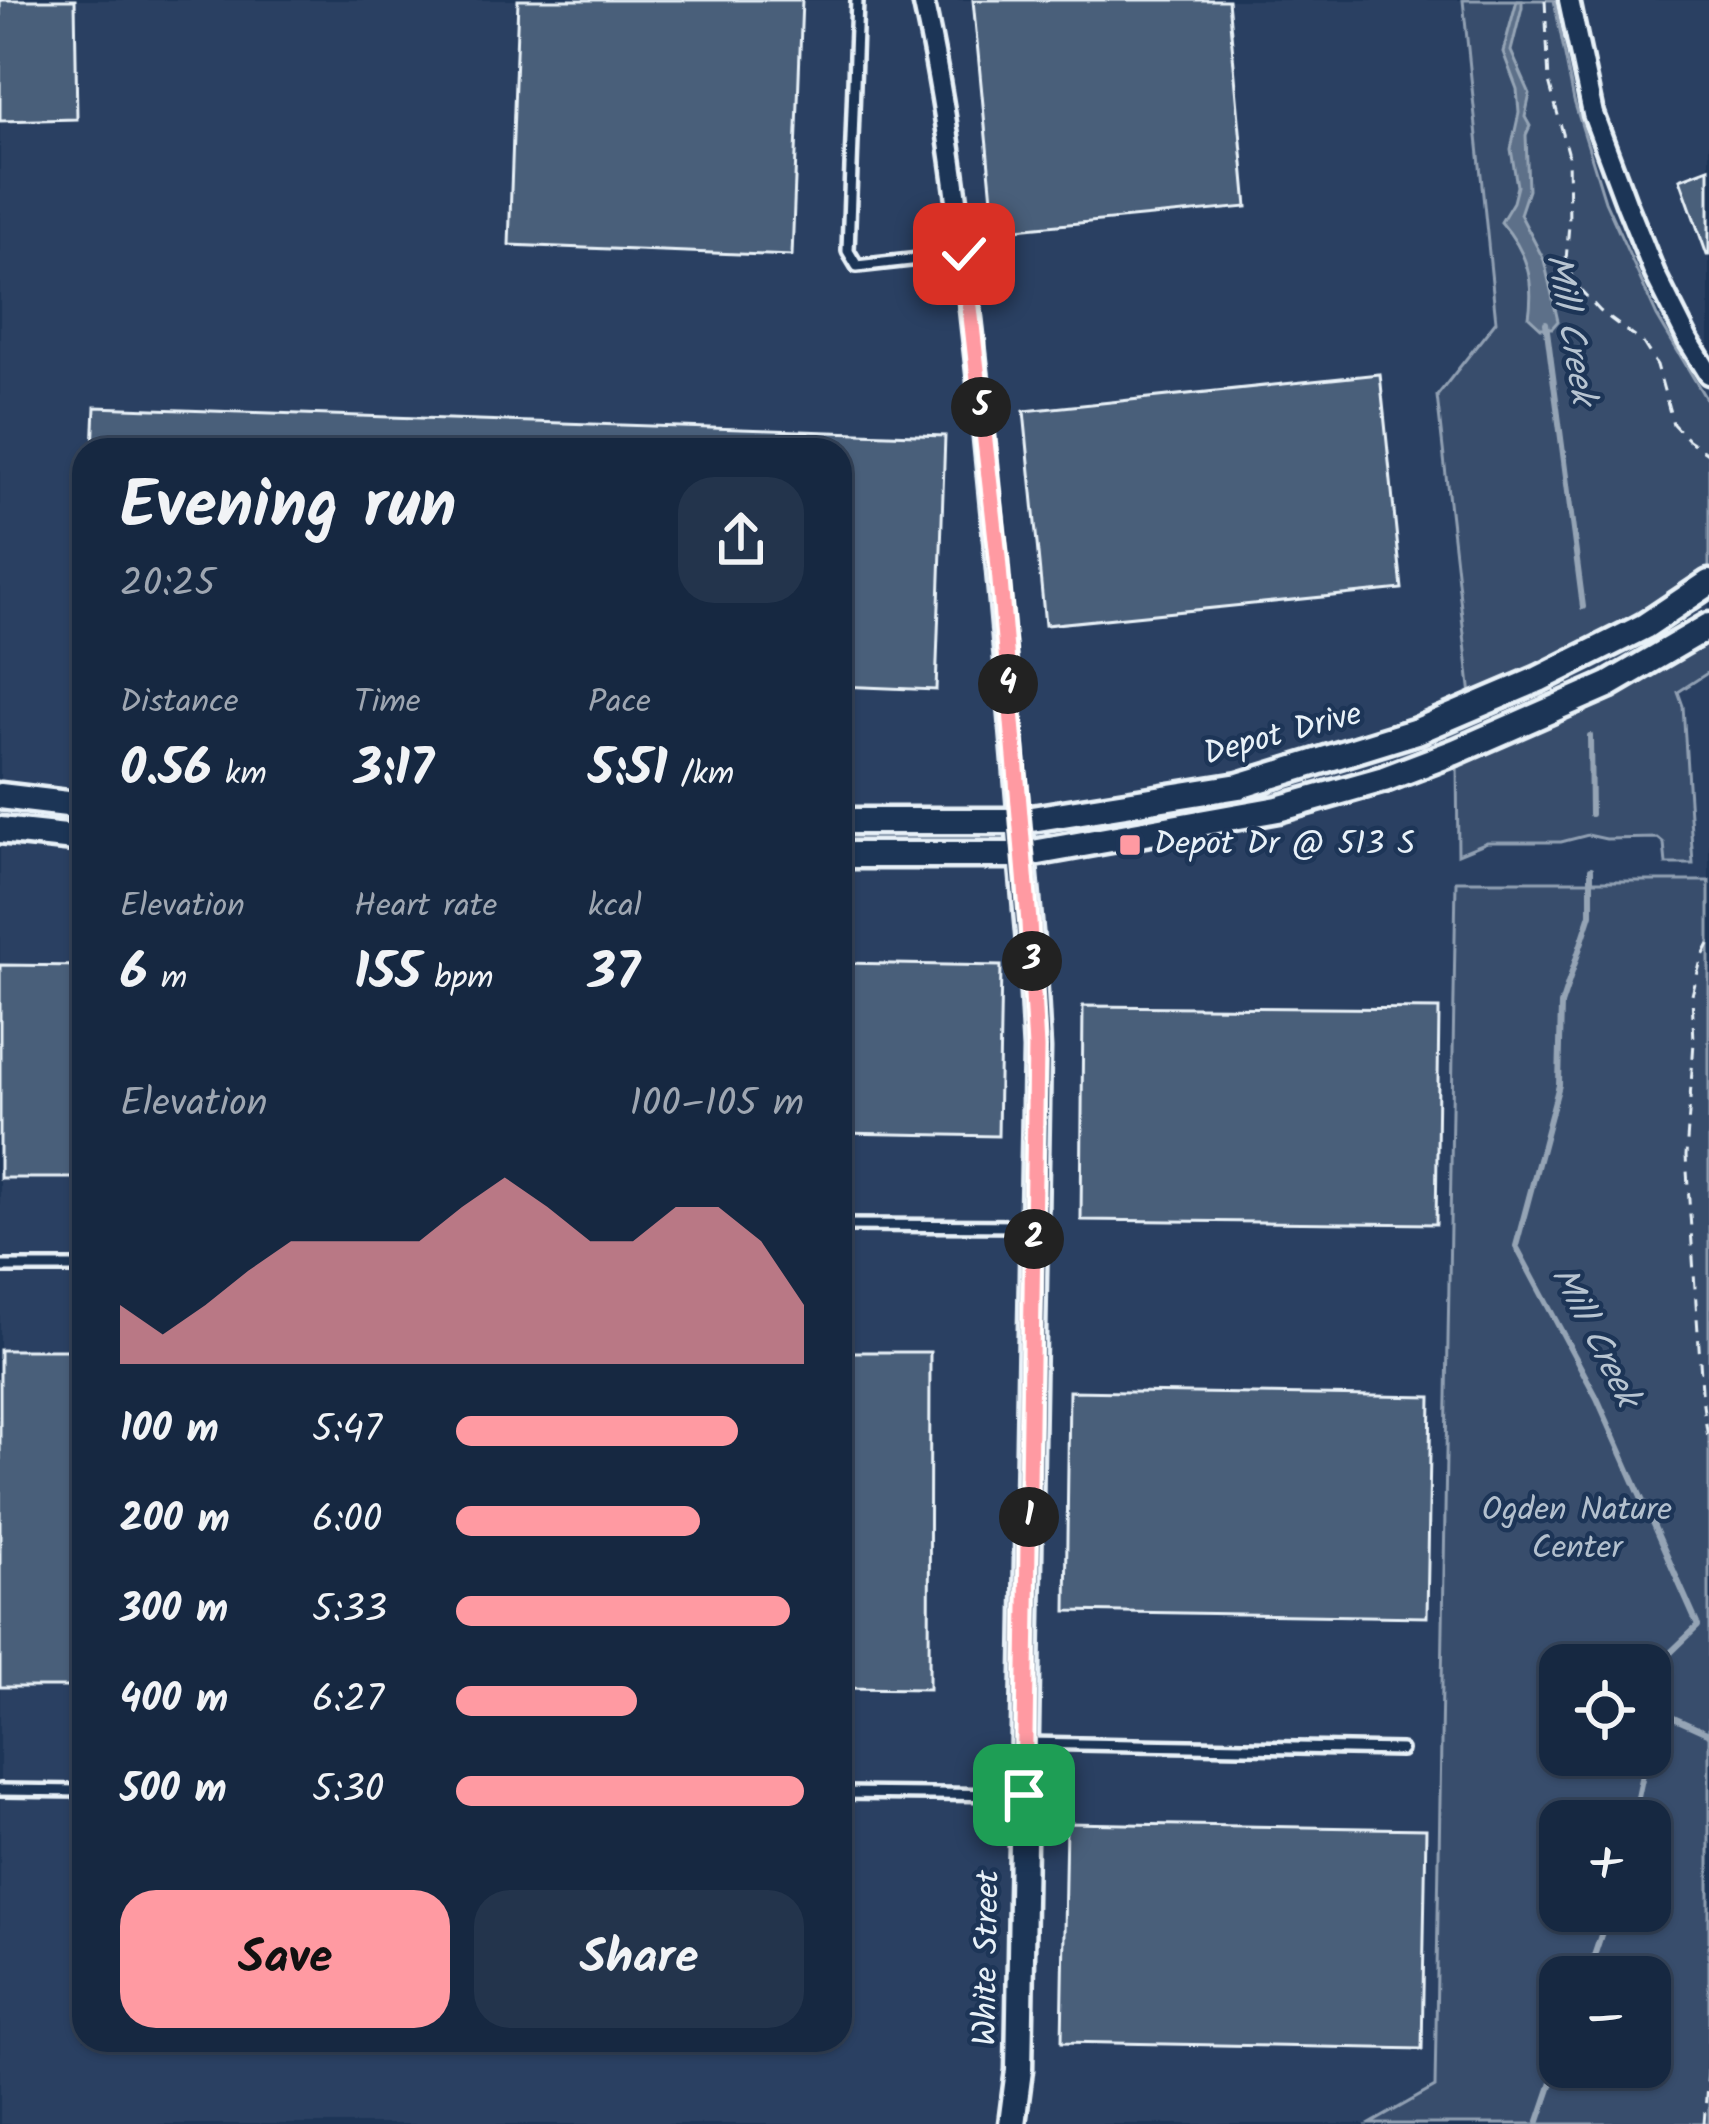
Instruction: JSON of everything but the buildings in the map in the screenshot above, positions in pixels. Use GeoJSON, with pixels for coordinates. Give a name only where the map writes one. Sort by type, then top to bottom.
{"type":"FeatureCollection","features":[{"type":"Feature","properties":{"kind":"main road","name":"Depot Drive"},"geometry":{"type":"LineString","coordinates":[[852,820],[1019,821],[1239,786],[1418,731],[1539,679],[1645,626],[1709,584]]}},
{"type":"Feature","properties":{"kind":"main road","name":"Depot Drive"},"geometry":{"type":"LineString","coordinates":[[852,855],[1022,856],[1278,809],[1384,779],[1455,752],[1608,685],[1709,626]]}},
{"type":"Feature","properties":{"kind":"main road"},"geometry":{"type":"LineString","coordinates":[[0,796],[72,805]]}},
{"type":"Feature","properties":{"kind":"main road","name":"White Street"},"geometry":{"type":"LineString","coordinates":[[1012,2124],[1019,2070],[1036,1048],[1019,821]]}},
{"type":"Feature","properties":{"kind":"main road"},"geometry":{"type":"LineString","coordinates":[[0,830],[72,838]]}},
{"type":"Feature","properties":{"kind":"street","name":"White Street"},"geometry":{"type":"LineString","coordinates":[[923,0],[964,254],[998,557],[1019,821]]}},
{"type":"Feature","properties":{"kind":"street"},"geometry":{"type":"LineString","coordinates":[[1569,0],[1593,114],[1620,187],[1655,274],[1709,374]]}},
{"type":"Feature","properties":{"kind":"lane"},"geometry":{"type":"LineString","coordinates":[[856,0],[848,251],[857,266],[964,254]]}},
{"type":"Feature","properties":{"kind":"lane"},"geometry":{"type":"LineString","coordinates":[[852,1225],[1034,1226]]}},
{"type":"Feature","properties":{"kind":"lane"},"geometry":{"type":"LineString","coordinates":[[0,1267],[72,1267]]}},
{"type":"Feature","properties":{"kind":"lane"},"geometry":{"type":"LineString","coordinates":[[1025,1743],[1401,1750]]}},
{"type":"Feature","properties":{"kind":"lane"},"geometry":{"type":"LineString","coordinates":[[0,1790],[72,1791]]}},
{"type":"Feature","properties":{"kind":"lane"},"geometry":{"type":"LineString","coordinates":[[852,1793],[1024,1795]]}},
{"type":"Feature","properties":{"kind":"path"},"geometry":{"type":"LineString","coordinates":[[1545,0],[1550,82],[1568,152],[1566,260],[1577,286],[1600,311],[1643,343],[1657,365],[1673,424],[1709,454]]}},
{"type":"Feature","properties":{"kind":"path"},"geometry":{"type":"LineString","coordinates":[[1709,944],[1692,994],[1694,1042],[1686,1156],[1709,1444]]}},
{"type":"Feature","properties":{"kind":"path"},"geometry":{"type":"LineString","coordinates":[[1704,2124],[1709,2057]]}},
{"type":"Feature","properties":{"kind":"shaded area"},"geometry":{"type":"Polygon","coordinates":[[[0,0],[1709,0],[1709,881],[1456,882],[1435,2087],[1370,2124],[0,2124],[0,0]]]}},
{"type":"Feature","properties":{"kind":"shaded area"},"geometry":{"type":"Polygon","coordinates":[[[1517,0],[1522,0],[1522,7],[1511,51],[1530,94],[1525,117],[1530,126],[1526,135],[1528,190],[1520,214],[1544,260],[1558,321],[1552,328],[1541,328],[1529,317],[1527,266],[1501,222],[1517,186],[1511,149],[1519,113],[1517,89],[1503,52],[1517,0]]]}},
{"type":"Feature","properties":{"kind":"green space"},"geometry":{"type":"Polygon","coordinates":[[[1463,0],[1554,0],[1574,101],[1605,201],[1657,316],[1709,404],[1709,570],[1611,628],[1471,696],[1437,396],[1496,321],[1463,0]]]}},
{"type":"Feature","properties":{"kind":"green space"},"geometry":{"type":"Polygon","coordinates":[[[1709,638],[1709,672],[1678,692],[1683,706],[1693,864],[1666,864],[1664,843],[1658,838],[1588,835],[1561,842],[1487,842],[1458,854],[1457,763],[1568,715],[1709,638]]]}},
{"type":"Feature","properties":{"kind":"green space","name":"Ogden Nature Center"},"geometry":{"type":"Polygon","coordinates":[[[1456,881],[1709,881],[1709,2124],[1370,2124],[1435,2087],[1456,881]]]}},
{"type":"Feature","properties":{"kind":"waterway","name":"Mill Creek"},"geometry":{"type":"LineString","coordinates":[[1546,323],[1583,607]]}},
{"type":"Feature","properties":{"kind":"waterway","name":"Mill Creek"},"geometry":{"type":"LineString","coordinates":[[1590,736],[1591,814]]}},
{"type":"Feature","properties":{"kind":"waterway","name":"Mill Creek"},"geometry":{"type":"LineString","coordinates":[[1591,869],[1591,914],[1561,1005],[1559,1085],[1516,1246],[1597,1398],[1698,1626],[1671,1652]]}},
{"type":"Feature","properties":{"kind":"waterway"},"geometry":{"type":"LineString","coordinates":[[1671,1717],[1709,1734]]}},
{"type":"Feature","properties":{"kind":"waterway","name":"Mill Creek"},"geometry":{"type":"LineString","coordinates":[[1637,1800],[1643,1776]]}},
{"type":"Feature","properties":{"kind":"waterway","name":"Mill Creek"},"geometry":{"type":"LineString","coordinates":[[1594,1956],[1602,1932]]}},
{"type":"Feature","properties":{"kind":"waterway","name":"Mill Creek"},"geometry":{"type":"LineString","coordinates":[[1538,2124],[1550,2088]]}},
{"type":"Feature","properties":{"kind":"place","name":"Depot Dr @ 513 S"},"geometry":{"type":"Point","coordinates":[1130,845]}},
{"type":"Feature","properties":{"kind":"route"},"geometry":{"type":"LineString","coordinates":[[964,254],[998,557],[1036,1048],[1024,1795]]}}]}
